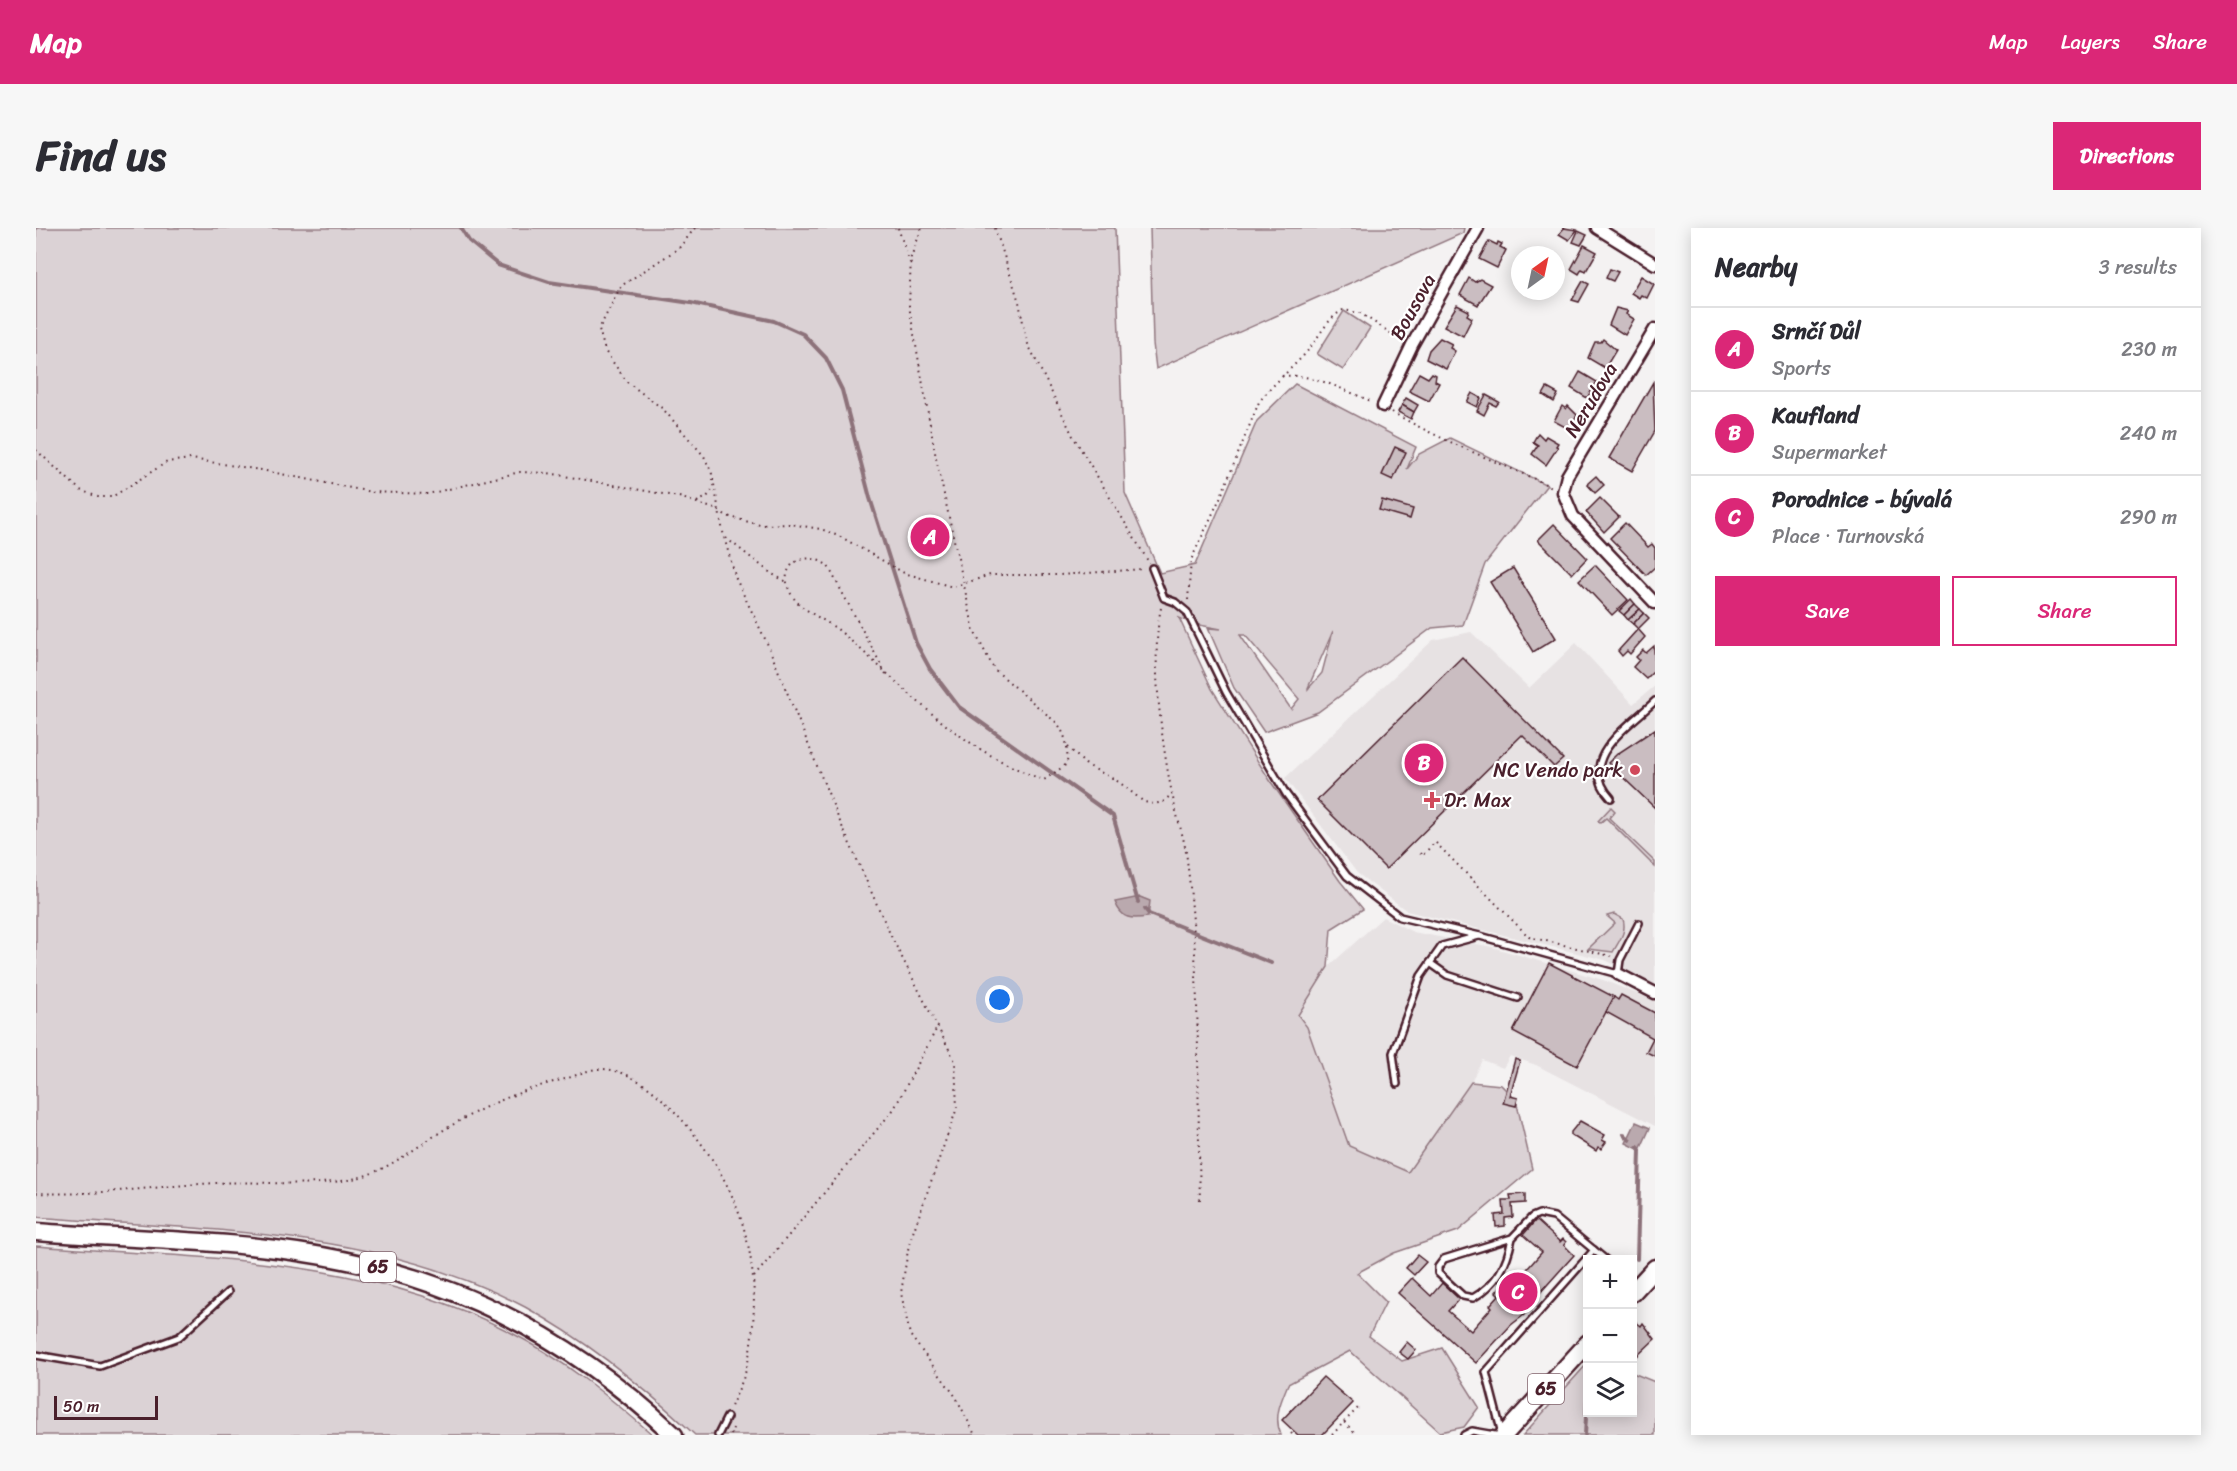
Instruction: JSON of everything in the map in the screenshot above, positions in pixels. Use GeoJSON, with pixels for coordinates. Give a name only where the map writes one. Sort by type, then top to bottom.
{"type":"FeatureCollection","features":[{"type":"Feature","properties":{"kind":"main road","name":"65"},"geometry":{"type":"LineString","coordinates":[[36,1232],[292,1252],[377,1267],[434,1284],[489,1306],[561,1345],[619,1387],[674,1435]]}},
{"type":"Feature","properties":{"kind":"main road"},"geometry":{"type":"LineString","coordinates":[[1637,1284],[1655,1268]]}},
{"type":"Feature","properties":{"kind":"main road","name":"65"},"geometry":{"type":"LineString","coordinates":[[1503,1435],[1583,1347]]}},
{"type":"Feature","properties":{"kind":"street","name":"Bousova"},"geometry":{"type":"LineString","coordinates":[[1383,406],[1412,345],[1478,228]]}},
{"type":"Feature","properties":{"kind":"street"},"geometry":{"type":"LineString","coordinates":[[1597,228],[1655,264]]}},
{"type":"Feature","properties":{"kind":"street","name":"Nerudova"},"geometry":{"type":"LineString","coordinates":[[1563,492],[1567,476],[1655,329]]}},
{"type":"Feature","properties":{"kind":"street"},"geometry":{"type":"LineString","coordinates":[[1563,492],[1573,516],[1655,603]]}},
{"type":"Feature","properties":{"kind":"street"},"geometry":{"type":"LineString","coordinates":[[1618,974],[1655,993]]}},
{"type":"Feature","properties":{"kind":"lane"},"geometry":{"type":"LineString","coordinates":[[1152,568],[1164,598],[1175,602],[1187,612],[1226,693],[1286,794],[1347,876],[1400,917],[1480,936],[1618,974],[1620,960],[1639,923]]}},
{"type":"Feature","properties":{"kind":"lane"},"geometry":{"type":"LineString","coordinates":[[1611,798],[1601,786],[1597,771],[1601,753],[1655,701]]}},
{"type":"Feature","properties":{"kind":"lane"},"geometry":{"type":"LineString","coordinates":[[1397,1084],[1393,1053],[1421,975],[1442,946],[1480,936]]}},
{"type":"Feature","properties":{"kind":"lane"},"geometry":{"type":"LineString","coordinates":[[1430,963],[1447,975],[1518,998]]}},
{"type":"Feature","properties":{"kind":"lane"},"geometry":{"type":"LineString","coordinates":[[1512,1238],[1507,1262],[1497,1279],[1473,1298],[1463,1296],[1438,1273],[1438,1267],[1444,1259],[1512,1238],[1532,1217],[1547,1215],[1554,1217],[1600,1255]]}},
{"type":"Feature","properties":{"kind":"lane"},"geometry":{"type":"LineString","coordinates":[[1503,1435],[1486,1372],[1594,1250]]}},
{"type":"Feature","properties":{"kind":"lane"},"geometry":{"type":"LineString","coordinates":[[36,1355],[99,1366],[179,1337],[228,1292]]}},
{"type":"Feature","properties":{"kind":"lane"},"geometry":{"type":"LineString","coordinates":[[718,1435],[727,1417]]}},
{"type":"Feature","properties":{"kind":"lane"},"geometry":{"type":"LineString","coordinates":[[1464,1435],[1472,1431],[1495,1435]]}},
{"type":"Feature","properties":{"kind":"path"},"geometry":{"type":"LineString","coordinates":[[694,228],[679,248],[621,286],[599,329],[605,351],[627,382],[663,409],[704,456],[714,487],[724,537],[736,579],[766,643],[837,815],[891,936],[955,1061],[957,1108],[909,1244],[901,1293],[910,1335],[956,1397],[975,1435]]}},
{"type":"Feature","properties":{"kind":"path"},"geometry":{"type":"LineString","coordinates":[[898,228],[910,263]]}},
{"type":"Feature","properties":{"kind":"path"},"geometry":{"type":"LineString","coordinates":[[886,674],[828,566],[816,558],[806,557],[794,564],[787,575],[787,582],[790,594],[798,603],[842,633],[886,674],[940,723],[988,755],[1044,780],[1067,764],[1068,747],[1065,734],[1058,724],[994,669],[974,631],[918,366],[909,306],[910,263],[914,244],[922,228]]}},
{"type":"Feature","properties":{"kind":"path"},"geometry":{"type":"LineString","coordinates":[[36,450],[80,490],[98,497],[112,497],[167,462],[191,459],[261,470],[371,492],[428,494],[520,472],[548,473],[697,502],[727,516],[760,525],[791,524],[821,529],[843,538],[904,573],[953,587],[990,575],[1059,575],[1152,568],[1073,436],[1027,342],[1019,302],[995,228]]}},
{"type":"Feature","properties":{"kind":"path"},"geometry":{"type":"LineString","coordinates":[[1187,612],[1191,560],[1221,496],[1260,402],[1280,376],[1304,355],[1333,316],[1343,310],[1360,313],[1387,333],[1412,345]]}},
{"type":"Feature","properties":{"kind":"path"},"geometry":{"type":"LineString","coordinates":[[1280,376],[1293,375],[1314,379],[1383,406],[1432,435],[1494,460],[1563,492]]}},
{"type":"Feature","properties":{"kind":"path"},"geometry":{"type":"LineString","coordinates":[[697,502],[707,497],[714,487]]}},
{"type":"Feature","properties":{"kind":"path"},"geometry":{"type":"LineString","coordinates":[[724,537],[772,574],[787,582]]}},
{"type":"Feature","properties":{"kind":"path"},"geometry":{"type":"LineString","coordinates":[[1164,598],[1158,625],[1158,689],[1172,794],[1187,858],[1196,957],[1200,1202]]}},
{"type":"Feature","properties":{"kind":"path"},"geometry":{"type":"LineString","coordinates":[[1068,747],[1085,764],[1119,782],[1144,802],[1154,804],[1163,802],[1172,794]]}},
{"type":"Feature","properties":{"kind":"path"},"geometry":{"type":"LineString","coordinates":[[1420,853],[1422,856],[1436,842],[1529,937],[1620,960]]}},
{"type":"Feature","properties":{"kind":"path"},"geometry":{"type":"LineString","coordinates":[[754,1277],[894,1109],[938,1026]]}},
{"type":"Feature","properties":{"kind":"path"},"geometry":{"type":"LineString","coordinates":[[36,1193],[101,1194],[217,1182],[336,1181],[358,1177],[380,1169],[455,1123],[524,1089],[598,1068],[623,1073],[656,1091],[688,1128],[737,1203],[749,1241],[754,1277],[754,1312],[748,1365],[727,1417]]}},
{"type":"Feature","properties":{"kind":"path"},"geometry":{"type":"LineString","coordinates":[[1332,1435],[1358,1408]]}},
{"type":"Feature","properties":{"kind":"path"},"geometry":{"type":"LineString","coordinates":[[1344,1422],[1357,1435]]}},
{"type":"Feature","properties":{"kind":"shaded area"},"geometry":{"type":"Polygon","coordinates":[[[36,228],[1115,228],[1125,493],[1160,573],[1195,565],[1257,421],[1295,384],[1416,447],[1407,469],[1419,454],[1450,438],[1547,485],[1485,564],[1463,625],[1432,628],[1318,712],[1264,732],[1234,688],[1208,628],[1221,629],[1194,624],[1179,618],[1212,689],[1271,782],[1340,881],[1363,909],[1331,929],[1328,967],[1298,1015],[1307,1027],[1349,1146],[1408,1172],[1471,1082],[1501,1085],[1516,1100],[1532,1169],[1458,1231],[1394,1253],[1357,1273],[1386,1302],[1369,1336],[1402,1361],[1442,1348],[1479,1407],[1464,1427],[1440,1432],[1350,1351],[1288,1384],[1278,1415],[1281,1435],[695,1435],[635,1382],[571,1334],[548,1320],[467,1281],[408,1261],[347,1247],[286,1237],[36,1217],[36,228]],[[1333,631],[1308,688],[1308,689],[1322,673],[1333,631]],[[1240,635],[1291,709],[1299,699],[1245,635],[1240,635]]]}},
{"type":"Feature","properties":{"kind":"shaded area"},"geometry":{"type":"Polygon","coordinates":[[[1150,228],[1464,228],[1463,233],[1156,369],[1153,343],[1150,228]]]}},
{"type":"Feature","properties":{"kind":"shaded area"},"geometry":{"type":"Polygon","coordinates":[[[1344,311],[1370,328],[1343,370],[1317,354],[1344,311]]]}},
{"type":"Feature","properties":{"kind":"shaded area"},"geometry":{"type":"Polygon","coordinates":[[[1471,632],[1529,688],[1576,643],[1633,704],[1655,686],[1655,984],[1605,960],[1407,911],[1357,873],[1285,778],[1433,640],[1471,632]]]}},
{"type":"Feature","properties":{"kind":"shaded area"},"geometry":{"type":"Polygon","coordinates":[[[1611,807],[1615,811],[1609,818],[1655,862],[1655,867],[1606,818],[1600,823],[1598,821],[1611,807]]]}},
{"type":"Feature","properties":{"kind":"shaded area"},"geometry":{"type":"Polygon","coordinates":[[[1140,897],[1150,901],[1148,917],[1128,917],[1121,912],[1115,902],[1140,897]]]}},
{"type":"Feature","properties":{"kind":"shaded area"},"geometry":{"type":"Polygon","coordinates":[[[1614,914],[1623,919],[1624,928],[1613,952],[1588,949],[1615,923],[1607,916],[1614,914]]]}},
{"type":"Feature","properties":{"kind":"shaded area"},"geometry":{"type":"Polygon","coordinates":[[[1383,917],[1413,932],[1492,947],[1603,980],[1655,1001],[1655,1126],[1536,1065],[1510,1056],[1503,1068],[1482,1060],[1471,1082],[1408,1172],[1349,1146],[1297,1015],[1328,967],[1383,917]]]}},
{"type":"Feature","properties":{"kind":"shaded area"},"geometry":{"type":"Polygon","coordinates":[[[1636,1122],[1650,1128],[1640,1150],[1626,1143],[1636,1122]]]}},
{"type":"Feature","properties":{"kind":"shaded area"},"geometry":{"type":"Polygon","coordinates":[[[36,1246],[278,1265],[338,1274],[397,1288],[454,1307],[530,1343],[584,1379],[653,1435],[36,1435],[36,1246]]]}},
{"type":"Feature","properties":{"kind":"shaded area"},"geometry":{"type":"Polygon","coordinates":[[[1583,1368],[1583,1417],[1637,1417],[1637,1375],[1655,1382],[1655,1435],[1523,1435],[1583,1368]]]}},
{"type":"Feature","properties":{"kind":"building"},"geometry":{"type":"Polygon","coordinates":[[[1564,228],[1577,230],[1569,240],[1559,234],[1564,228]]]}},
{"type":"Feature","properties":{"kind":"building"},"geometry":{"type":"Polygon","coordinates":[[[1578,231],[1587,235],[1581,245],[1573,242],[1578,231]]]}},
{"type":"Feature","properties":{"kind":"building"},"geometry":{"type":"Polygon","coordinates":[[[1489,241],[1497,245],[1498,242],[1502,244],[1500,247],[1506,250],[1497,268],[1479,259],[1489,241]]]}},
{"type":"Feature","properties":{"kind":"building"},"geometry":{"type":"Polygon","coordinates":[[[1584,245],[1597,252],[1586,271],[1582,269],[1579,274],[1571,269],[1584,245]]]}},
{"type":"Feature","properties":{"kind":"building"},"geometry":{"type":"Polygon","coordinates":[[[1610,269],[1618,272],[1613,281],[1606,278],[1610,269]]]}},
{"type":"Feature","properties":{"kind":"building"},"geometry":{"type":"Polygon","coordinates":[[[1641,276],[1654,284],[1647,298],[1641,295],[1639,298],[1631,293],[1641,276]]]}},
{"type":"Feature","properties":{"kind":"building"},"geometry":{"type":"Polygon","coordinates":[[[1469,278],[1475,282],[1480,279],[1491,285],[1478,305],[1460,295],[1469,278]]]}},
{"type":"Feature","properties":{"kind":"building"},"geometry":{"type":"Polygon","coordinates":[[[1583,281],[1589,284],[1579,302],[1572,300],[1583,281]]]}},
{"type":"Feature","properties":{"kind":"building"},"geometry":{"type":"Polygon","coordinates":[[[1457,305],[1469,311],[1467,315],[1472,318],[1463,336],[1444,326],[1457,305]]]}},
{"type":"Feature","properties":{"kind":"building"},"geometry":{"type":"Polygon","coordinates":[[[1616,308],[1628,311],[1626,314],[1634,319],[1625,335],[1609,325],[1616,308]]]}},
{"type":"Feature","properties":{"kind":"building"},"geometry":{"type":"Polygon","coordinates":[[[1440,338],[1452,344],[1450,348],[1455,351],[1446,369],[1426,359],[1429,350],[1440,338]]]}},
{"type":"Feature","properties":{"kind":"building"},"geometry":{"type":"Polygon","coordinates":[[[1603,339],[1616,350],[1605,368],[1588,358],[1595,342],[1601,342],[1603,339]]]}},
{"type":"Feature","properties":{"kind":"building"},"geometry":{"type":"Polygon","coordinates":[[[1580,372],[1597,382],[1587,398],[1571,388],[1580,372]]]}},
{"type":"Feature","properties":{"kind":"building"},"geometry":{"type":"Polygon","coordinates":[[[1419,373],[1428,378],[1432,373],[1436,375],[1435,381],[1439,383],[1429,401],[1409,391],[1419,373]]]}},
{"type":"Feature","properties":{"kind":"building"},"geometry":{"type":"Polygon","coordinates":[[[1653,382],[1655,431],[1632,471],[1609,458],[1653,382]]]}},
{"type":"Feature","properties":{"kind":"building"},"geometry":{"type":"Polygon","coordinates":[[[1547,388],[1558,394],[1554,402],[1543,395],[1547,388]]]}},
{"type":"Feature","properties":{"kind":"building"},"geometry":{"type":"Polygon","coordinates":[[[1472,393],[1481,398],[1477,407],[1467,402],[1472,393]]]}},
{"type":"Feature","properties":{"kind":"building"},"geometry":{"type":"Polygon","coordinates":[[[1486,395],[1499,402],[1496,406],[1490,403],[1484,415],[1477,411],[1486,395]]]}},
{"type":"Feature","properties":{"kind":"building"},"geometry":{"type":"Polygon","coordinates":[[[1406,398],[1418,405],[1414,412],[1402,405],[1406,398]]]}},
{"type":"Feature","properties":{"kind":"building"},"geometry":{"type":"Polygon","coordinates":[[[1402,405],[1414,412],[1411,419],[1398,412],[1402,405]]]}},
{"type":"Feature","properties":{"kind":"building"},"geometry":{"type":"Polygon","coordinates":[[[1562,406],[1566,409],[1568,406],[1577,415],[1569,429],[1554,421],[1562,406]]]}},
{"type":"Feature","properties":{"kind":"building"},"geometry":{"type":"Polygon","coordinates":[[[1538,433],[1544,439],[1546,436],[1558,443],[1556,446],[1558,447],[1546,465],[1532,454],[1538,445],[1533,442],[1538,433]]]}},
{"type":"Feature","properties":{"kind":"building"},"geometry":{"type":"Polygon","coordinates":[[[1395,447],[1406,452],[1393,480],[1382,475],[1395,447]]]}},
{"type":"Feature","properties":{"kind":"building"},"geometry":{"type":"Polygon","coordinates":[[[1596,476],[1604,485],[1595,493],[1587,484],[1596,476]]]}},
{"type":"Feature","properties":{"kind":"building"},"geometry":{"type":"Polygon","coordinates":[[[1600,498],[1619,517],[1604,532],[1586,512],[1600,498]]]}},
{"type":"Feature","properties":{"kind":"building"},"geometry":{"type":"Polygon","coordinates":[[[1382,500],[1413,509],[1410,519],[1379,510],[1382,500]]]}},
{"type":"Feature","properties":{"kind":"building"},"geometry":{"type":"Polygon","coordinates":[[[1625,523],[1648,547],[1652,544],[1655,548],[1655,567],[1646,575],[1610,538],[1625,523]]]}},
{"type":"Feature","properties":{"kind":"building"},"geometry":{"type":"Polygon","coordinates":[[[1554,524],[1587,558],[1572,574],[1538,540],[1554,524]]]}},
{"type":"Feature","properties":{"kind":"building"},"geometry":{"type":"Polygon","coordinates":[[[1595,565],[1628,600],[1612,615],[1579,580],[1595,565]]]}},
{"type":"Feature","properties":{"kind":"building"},"geometry":{"type":"Polygon","coordinates":[[[1513,568],[1556,638],[1533,652],[1490,582],[1513,568]]]}},
{"type":"Feature","properties":{"kind":"building"},"geometry":{"type":"Polygon","coordinates":[[[1631,599],[1635,604],[1624,615],[1619,611],[1631,599]]]}},
{"type":"Feature","properties":{"kind":"building"},"geometry":{"type":"Polygon","coordinates":[[[1635,604],[1640,609],[1628,620],[1624,615],[1635,604]]]}},
{"type":"Feature","properties":{"kind":"building"},"geometry":{"type":"Polygon","coordinates":[[[1640,609],[1644,613],[1633,624],[1628,620],[1640,609]]]}},
{"type":"Feature","properties":{"kind":"building"},"geometry":{"type":"Polygon","coordinates":[[[1644,613],[1649,618],[1638,629],[1633,624],[1644,613]]]}},
{"type":"Feature","properties":{"kind":"building"},"geometry":{"type":"Polygon","coordinates":[[[1638,629],[1645,637],[1630,654],[1627,651],[1622,656],[1618,651],[1638,629]]]}},
{"type":"Feature","properties":{"kind":"building"},"geometry":{"type":"Polygon","coordinates":[[[1654,646],[1655,670],[1646,679],[1633,667],[1639,660],[1636,657],[1643,650],[1646,653],[1654,646]]]}},
{"type":"Feature","properties":{"kind":"building"},"geometry":{"type":"Polygon","coordinates":[[[1462,657],[1563,759],[1554,767],[1522,735],[1386,869],[1317,800],[1462,657]]]}},
{"type":"Feature","properties":{"kind":"building","name":"NC Vendo park"},"geometry":{"type":"Polygon","coordinates":[[[1655,729],[1655,808],[1608,763],[1617,754],[1655,729]]]}},
{"type":"Feature","properties":{"kind":"building"},"geometry":{"type":"Polygon","coordinates":[[[1549,963],[1614,997],[1577,1066],[1513,1032],[1549,963]]]}},
{"type":"Feature","properties":{"kind":"building"},"geometry":{"type":"Polygon","coordinates":[[[1621,995],[1655,1013],[1655,1056],[1646,1052],[1653,1038],[1606,1012],[1614,997],[1618,1000],[1621,995]]]}},
{"type":"Feature","properties":{"kind":"building"},"geometry":{"type":"Polygon","coordinates":[[[1515,1059],[1520,1061],[1510,1096],[1518,1098],[1516,1106],[1503,1103],[1515,1059]]]}},
{"type":"Feature","properties":{"kind":"building"},"geometry":{"type":"Polygon","coordinates":[[[1580,1121],[1605,1135],[1602,1140],[1606,1142],[1601,1149],[1598,1147],[1596,1151],[1571,1135],[1580,1121]]]}},
{"type":"Feature","properties":{"kind":"building"},"geometry":{"type":"Polygon","coordinates":[[[1525,1194],[1525,1203],[1512,1204],[1513,1217],[1505,1218],[1505,1226],[1496,1227],[1495,1215],[1504,1214],[1503,1200],[1511,1200],[1510,1195],[1525,1194]]]}},
{"type":"Feature","properties":{"kind":"building"},"geometry":{"type":"Polygon","coordinates":[[[1536,1220],[1560,1242],[1563,1239],[1566,1242],[1564,1245],[1574,1255],[1539,1294],[1524,1315],[1511,1325],[1476,1363],[1398,1293],[1412,1278],[1431,1296],[1442,1283],[1459,1299],[1448,1311],[1471,1331],[1492,1307],[1490,1305],[1499,1295],[1496,1292],[1505,1281],[1509,1284],[1518,1273],[1521,1276],[1542,1252],[1523,1235],[1536,1220]]]}},
{"type":"Feature","properties":{"kind":"building"},"geometry":{"type":"Polygon","coordinates":[[[1417,1255],[1426,1262],[1414,1275],[1406,1268],[1417,1255]]]}},
{"type":"Feature","properties":{"kind":"building"},"geometry":{"type":"Polygon","coordinates":[[[1637,1323],[1641,1326],[1643,1323],[1655,1339],[1637,1356],[1637,1323]]]}},
{"type":"Feature","properties":{"kind":"building"},"geometry":{"type":"Polygon","coordinates":[[[1407,1342],[1416,1350],[1408,1359],[1399,1352],[1407,1342]]]}},
{"type":"Feature","properties":{"kind":"building"},"geometry":{"type":"Polygon","coordinates":[[[1323,1377],[1353,1403],[1322,1435],[1298,1435],[1282,1420],[1323,1377]]]}},
{"type":"Feature","properties":{"kind":"waterway"},"geometry":{"type":"LineString","coordinates":[[461,228],[469,241],[498,265],[549,282],[691,303],[774,321],[803,334],[826,358],[842,390],[870,498],[916,643],[930,669],[959,707],[1113,816],[1138,902]]}},
{"type":"Feature","properties":{"kind":"waterway"},"geometry":{"type":"LineString","coordinates":[[1145,909],[1149,914],[1271,963]]}},
{"type":"Feature","properties":{"kind":"waterway"},"geometry":{"type":"LineString","coordinates":[[1624,1134],[1630,1140]]}},
{"type":"Feature","properties":{"kind":"waterway"},"geometry":{"type":"LineString","coordinates":[[1637,1259],[1640,1150],[1638,1147]]}},
{"type":"Feature","properties":{"kind":"waterway"},"geometry":{"type":"LineString","coordinates":[[1585,1435],[1586,1417]]}},
{"type":"Feature","properties":{"kind":"place","name":"Srnčí Důl"},"geometry":{"type":"Point","coordinates":[930,537]}},
{"type":"Feature","properties":{"kind":"place","name":"Kaufland"},"geometry":{"type":"Point","coordinates":[1424,763]}},
{"type":"Feature","properties":{"kind":"place","name":"NC Vendo park"},"geometry":{"type":"Point","coordinates":[1635,770]}},
{"type":"Feature","properties":{"kind":"place","name":"Dr. Max"},"geometry":{"type":"Point","coordinates":[1432,800]}},
{"type":"Feature","properties":{"kind":"place","name":"Porodnice - bývalá"},"geometry":{"type":"Point","coordinates":[1518,1292]}}]}
